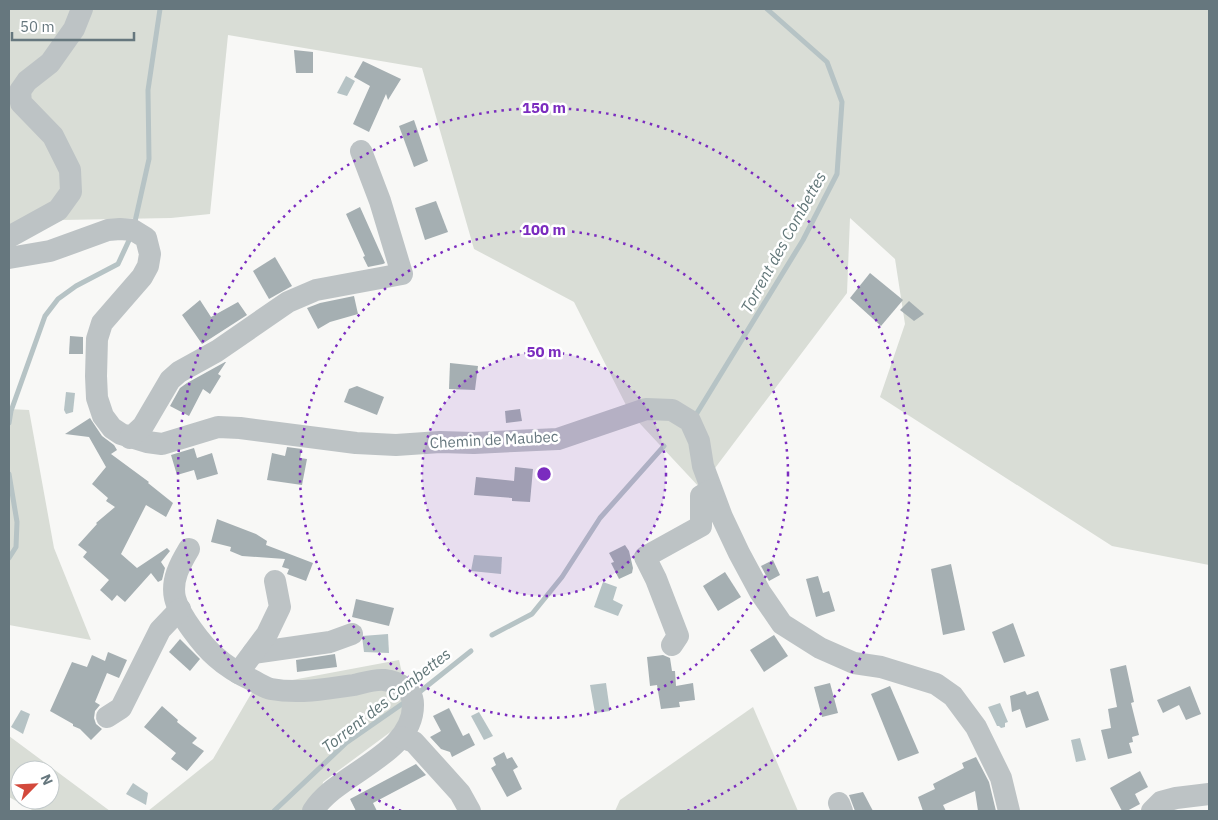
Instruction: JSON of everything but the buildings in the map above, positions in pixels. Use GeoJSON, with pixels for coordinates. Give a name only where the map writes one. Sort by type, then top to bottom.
{"type":"FeatureCollection","features":[{"type":"Feature","properties":{"kind":"street"},"geometry":{"type":"LineString","coordinates":[[9,237],[58,210],[71,192],[70,170],[53,136],[15,98],[27,81],[50,64],[74,29],[82,9]]}},
{"type":"Feature","properties":{"kind":"street"},"geometry":{"type":"LineString","coordinates":[[130,438],[144,426],[170,380],[179,372],[217,351],[288,302],[316,290],[402,274],[380,201],[361,151]]}},
{"type":"Feature","properties":{"kind":"street","name":"Chemin de Maubec"},"geometry":{"type":"LineString","coordinates":[[9,258],[50,251],[108,230],[133,230],[146,238],[150,254],[148,266],[142,277],[102,323],[97,339],[96,376],[97,398],[102,416],[112,428],[121,434],[147,442],[162,444],[218,428],[240,428],[356,443],[396,445],[558,439],[646,410],[672,410],[690,421],[699,441],[703,466],[711,490],[738,553],[760,592],[782,624],[820,648],[854,663],[881,667],[936,684],[953,696],[976,727],[1002,778],[1009,811]]}},
{"type":"Feature","properties":{"kind":"street"},"geometry":{"type":"LineString","coordinates":[[672,645],[678,636],[656,579],[645,557],[701,526],[701,496],[711,490]]}},
{"type":"Feature","properties":{"kind":"street"},"geometry":{"type":"LineString","coordinates":[[189,549],[177,570],[175,598],[192,629],[216,657],[238,673],[270,689],[304,691],[383,680],[399,684],[411,698],[410,720],[401,737],[388,751],[331,790],[313,811]]}},
{"type":"Feature","properties":{"kind":"street"},"geometry":{"type":"LineString","coordinates":[[238,673],[267,634],[280,607],[275,581]]}},
{"type":"Feature","properties":{"kind":"street"},"geometry":{"type":"LineString","coordinates":[[107,717],[122,708],[160,630],[180,609]]}},
{"type":"Feature","properties":{"kind":"street"},"geometry":{"type":"LineString","coordinates":[[253,653],[330,642],[352,634]]}},
{"type":"Feature","properties":{"kind":"street"},"geometry":{"type":"LineString","coordinates":[[401,737],[414,742],[460,793],[470,811]]}},
{"type":"Feature","properties":{"kind":"street"},"geometry":{"type":"LineString","coordinates":[[1152,811],[1161,802],[1209,794]]}},
{"type":"Feature","properties":{"kind":"shaded area"},"geometry":{"type":"Polygon","coordinates":[[[9,9],[1209,9],[1209,565],[1112,546],[880,397],[905,324],[895,259],[850,218],[847,293],[700,488],[630,413],[574,302],[474,249],[422,68],[228,35],[210,214],[171,218],[62,220],[9,245],[9,9]]]}},
{"type":"Feature","properties":{"kind":"shaded area"},"geometry":{"type":"Polygon","coordinates":[[[346,76],[355,81],[347,96],[337,93],[346,76]]]}},
{"type":"Feature","properties":{"kind":"shaded area"},"geometry":{"type":"Polygon","coordinates":[[[66,392],[75,393],[73,412],[66,414],[64,410],[66,392]]]}},
{"type":"Feature","properties":{"kind":"shaded area"},"geometry":{"type":"Polygon","coordinates":[[[9,409],[29,410],[54,548],[91,640],[9,625],[9,409]]]}},
{"type":"Feature","properties":{"kind":"shaded area"},"geometry":{"type":"Polygon","coordinates":[[[474,555],[502,557],[501,574],[471,571],[474,555]]]}},
{"type":"Feature","properties":{"kind":"shaded area"},"geometry":{"type":"Polygon","coordinates":[[[603,582],[617,587],[613,600],[623,605],[618,616],[594,607],[603,582]]]}},
{"type":"Feature","properties":{"kind":"shaded area"},"geometry":{"type":"Polygon","coordinates":[[[388,634],[389,653],[364,652],[362,636],[388,634]]]}},
{"type":"Feature","properties":{"kind":"shaded area"},"geometry":{"type":"Polygon","coordinates":[[[399,660],[412,716],[323,782],[319,811],[148,811],[213,759],[255,687],[399,660]]]}},
{"type":"Feature","properties":{"kind":"shaded area"},"geometry":{"type":"Polygon","coordinates":[[[606,683],[610,711],[595,713],[590,685],[606,683]]]}},
{"type":"Feature","properties":{"kind":"shaded area"},"geometry":{"type":"Polygon","coordinates":[[[1000,703],[1008,722],[1005,723],[1005,727],[1001,728],[997,726],[988,707],[1000,703]]]}},
{"type":"Feature","properties":{"kind":"shaded area"},"geometry":{"type":"Polygon","coordinates":[[[753,707],[798,811],[615,811],[620,800],[753,707]]]}},
{"type":"Feature","properties":{"kind":"shaded area"},"geometry":{"type":"Polygon","coordinates":[[[21,710],[30,714],[23,734],[11,727],[21,710]]]}},
{"type":"Feature","properties":{"kind":"shaded area"},"geometry":{"type":"Polygon","coordinates":[[[479,712],[493,736],[484,740],[471,716],[479,712]]]}},
{"type":"Feature","properties":{"kind":"shaded area"},"geometry":{"type":"Polygon","coordinates":[[[9,736],[41,760],[10,760],[10,798],[9,736]]]}},
{"type":"Feature","properties":{"kind":"shaded area"},"geometry":{"type":"Polygon","coordinates":[[[1080,738],[1086,760],[1076,762],[1071,740],[1080,738]]]}},
{"type":"Feature","properties":{"kind":"shaded area"},"geometry":{"type":"Polygon","coordinates":[[[60,774],[110,811],[32,810],[60,810],[60,774]]]}},
{"type":"Feature","properties":{"kind":"shaded area"},"geometry":{"type":"Polygon","coordinates":[[[133,783],[148,793],[146,805],[126,794],[133,783]]]}},
{"type":"Feature","properties":{"kind":"waterway"},"geometry":{"type":"LineString","coordinates":[[134,226],[149,159],[148,90],[160,9]]}},
{"type":"Feature","properties":{"kind":"waterway","name":"Torrent des Combettes"},"geometry":{"type":"LineString","coordinates":[[697,413],[803,240],[837,174],[842,102],[827,62],[767,9]]}},
{"type":"Feature","properties":{"kind":"waterway"},"geometry":{"type":"LineString","coordinates":[[9,423],[11,411],[45,316],[58,299],[76,286],[118,264],[131,236]]}},
{"type":"Feature","properties":{"kind":"waterway","name":"Torrent des Combettes"},"geometry":{"type":"LineString","coordinates":[[492,635],[532,614],[562,577],[600,518],[664,446]]}},
{"type":"Feature","properties":{"kind":"waterway"},"geometry":{"type":"LineString","coordinates":[[9,474],[17,522],[16,547],[9,558]]}},
{"type":"Feature","properties":{"kind":"waterway","name":"Torrent des Combettes"},"geometry":{"type":"LineString","coordinates":[[417,694],[471,651]]}},
{"type":"Feature","properties":{"kind":"waterway","name":"Torrent des Combettes"},"geometry":{"type":"LineString","coordinates":[[274,811],[346,743],[405,702]]}}]}
